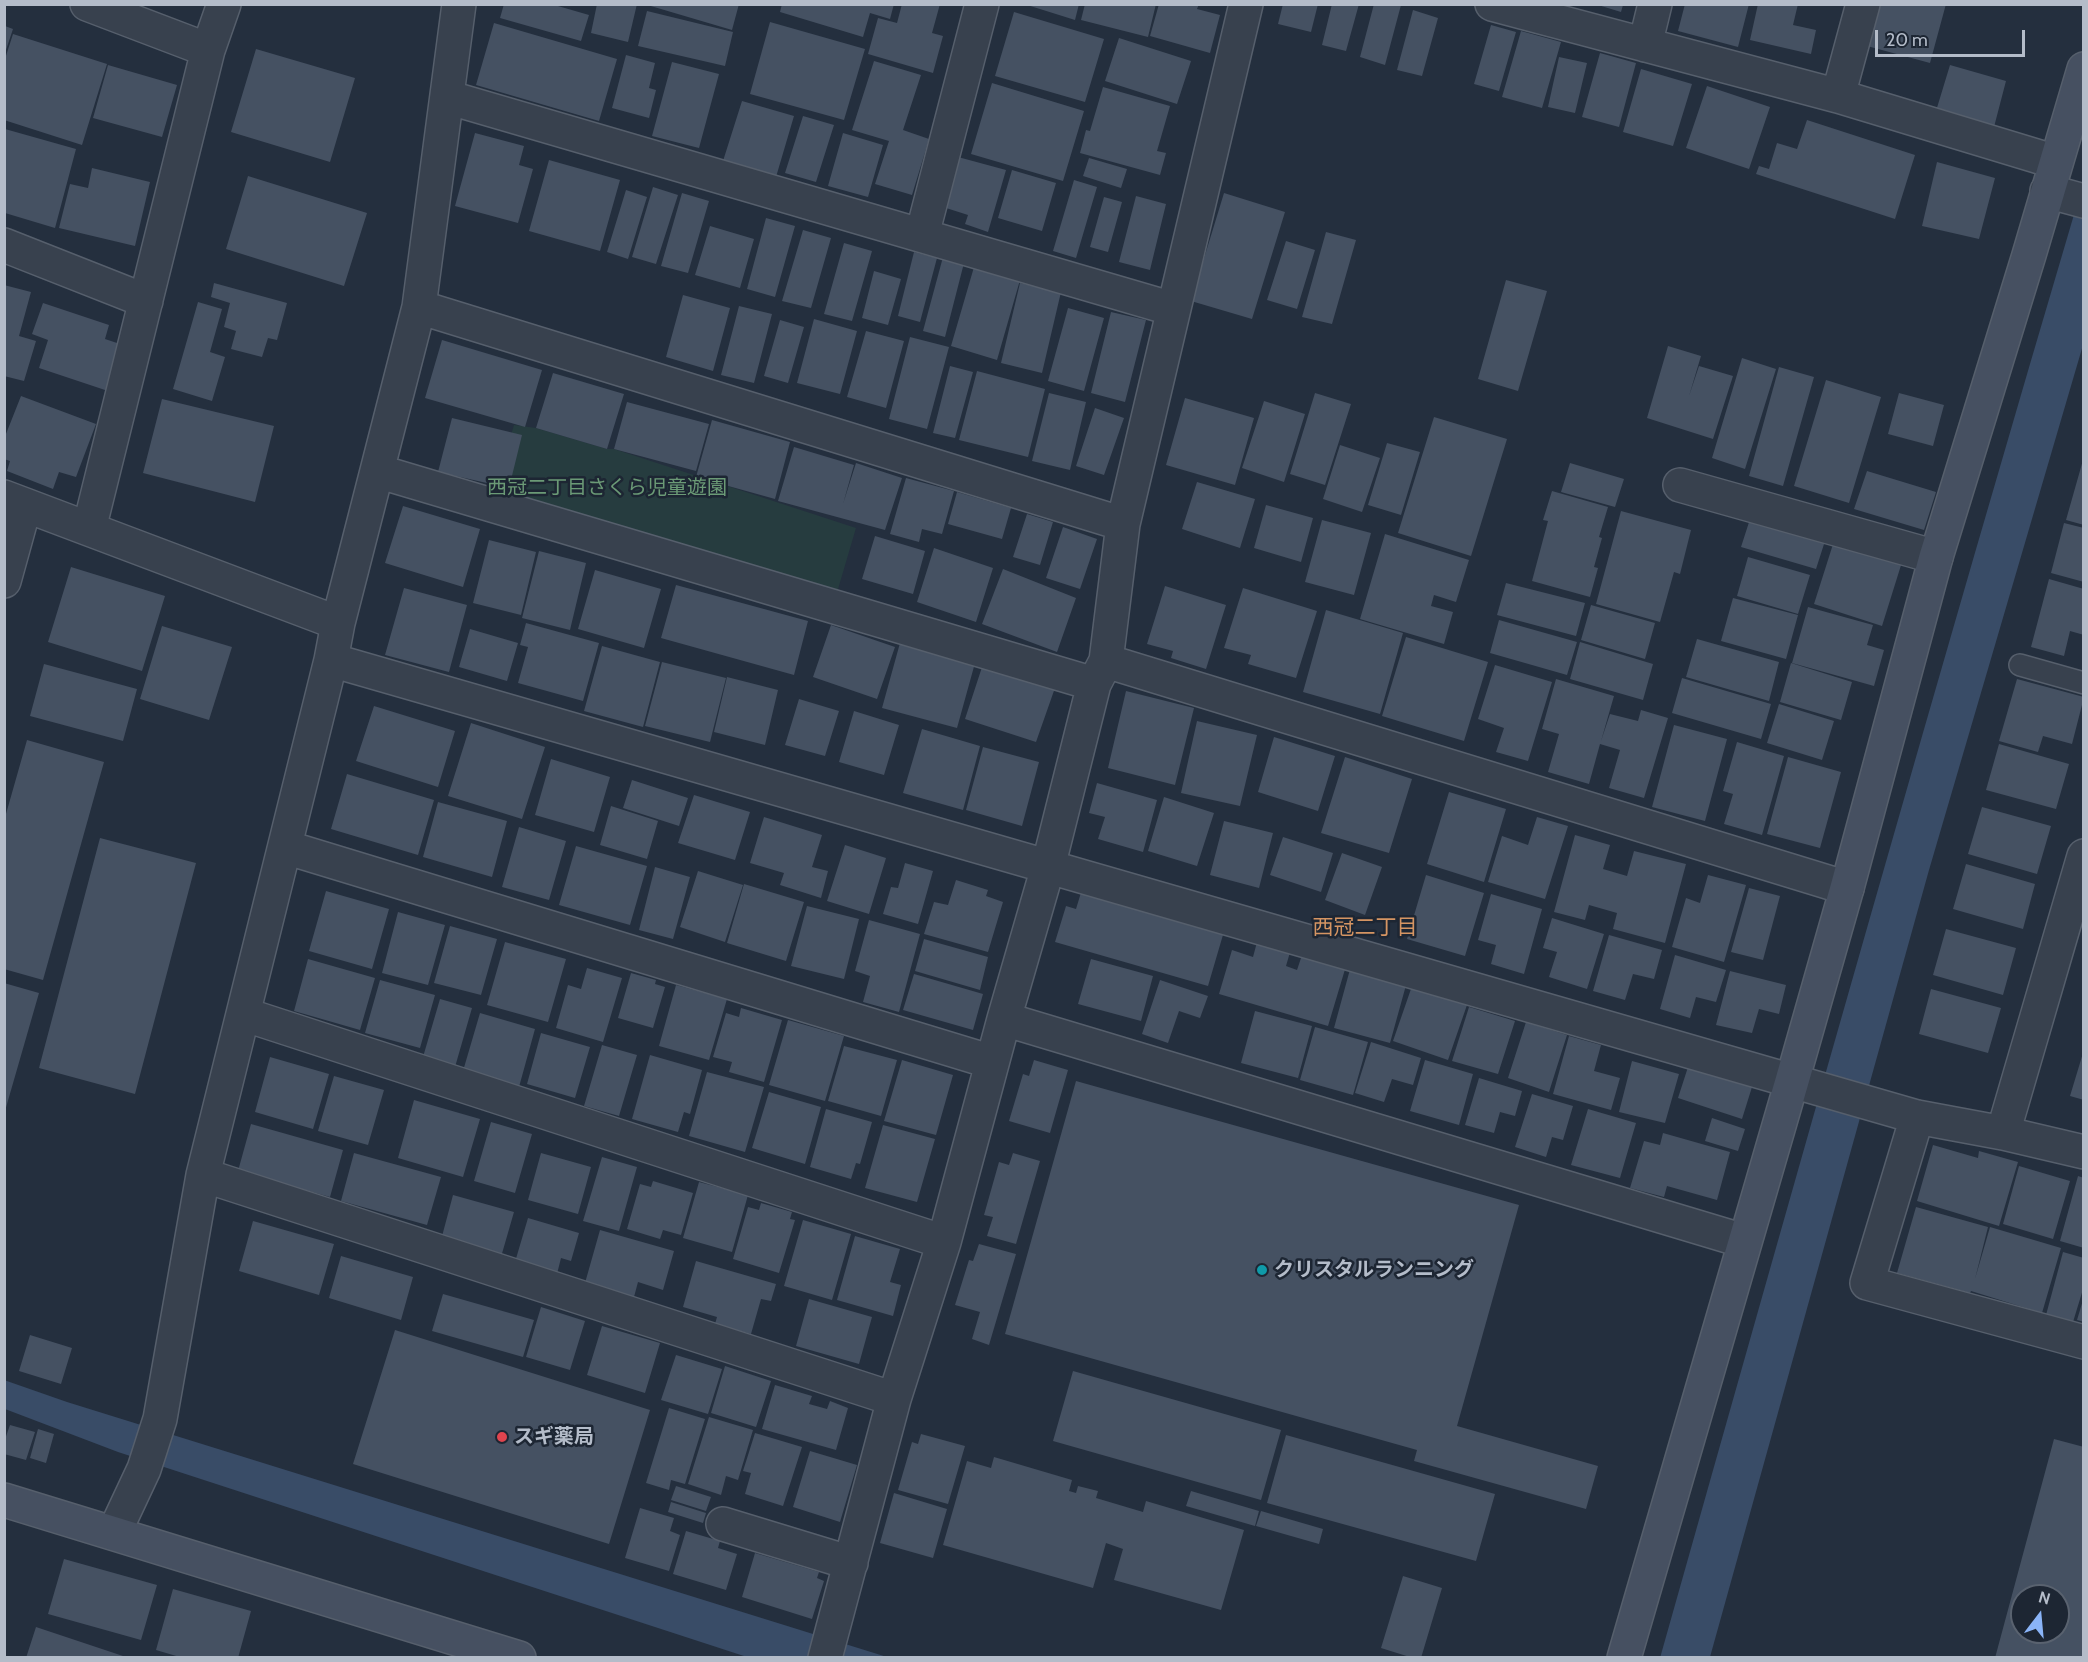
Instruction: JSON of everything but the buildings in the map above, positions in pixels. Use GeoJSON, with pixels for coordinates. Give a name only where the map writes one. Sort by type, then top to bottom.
{"type":"FeatureCollection","features":[{"type":"Feature","properties":{"kind":"street"},"geometry":{"type":"LineString","coordinates":[[87,4],[208,50]]}},
{"type":"Feature","properties":{"kind":"street"},"geometry":{"type":"LineString","coordinates":[[89,529],[208,50],[224,4]]}},
{"type":"Feature","properties":{"kind":"street"},"geometry":{"type":"LineString","coordinates":[[114,1533],[144,1469],[160,1419],[203,1175],[331,660],[338,623],[419,307],[459,4]]}},
{"type":"Feature","properties":{"kind":"street"},"geometry":{"type":"LineString","coordinates":[[922,235],[982,4]]}},
{"type":"Feature","properties":{"kind":"street"},"geometry":{"type":"LineString","coordinates":[[829,1644],[894,1399],[944,1242],[1100,673],[1123,524],[1246,4]]}},
{"type":"Feature","properties":{"kind":"street"},"geometry":{"type":"LineString","coordinates":[[1492,4],[1838,96],[2052,176],[2081,200]]}},
{"type":"Feature","properties":{"kind":"street"},"geometry":{"type":"LineString","coordinates":[[1645,45],[1655,4]]}},
{"type":"Feature","properties":{"kind":"street"},"geometry":{"type":"LineString","coordinates":[[1838,96],[1863,4]]}},
{"type":"Feature","properties":{"kind":"street"},"geometry":{"type":"LineString","coordinates":[[1624,1658],[1744,1241],[1799,1083],[1847,888],[1936,557],[2084,69]]}},
{"type":"Feature","properties":{"kind":"street"},"geometry":{"type":"LineString","coordinates":[[447,97],[1173,309]]}},
{"type":"Feature","properties":{"kind":"street"},"geometry":{"type":"LineString","coordinates":[[4,245],[146,301]]}},
{"type":"Feature","properties":{"kind":"street"},"geometry":{"type":"LineString","coordinates":[[419,307],[1123,524]]}},
{"type":"Feature","properties":{"kind":"street"},"geometry":{"type":"LineString","coordinates":[[377,471],[1100,673],[1847,888]]}},
{"type":"Feature","properties":{"kind":"street"},"geometry":{"type":"LineString","coordinates":[[1680,485],[1936,557]]}},
{"type":"Feature","properties":{"kind":"street"},"geometry":{"type":"LineString","coordinates":[[4,581],[15,501],[338,623]]}},
{"type":"Feature","properties":{"kind":"street"},"geometry":{"type":"LineString","coordinates":[[331,660],[1902,1113],[2084,1152]]}},
{"type":"Feature","properties":{"kind":"street"},"geometry":{"type":"LineString","coordinates":[[285,847],[993,1062]]}},
{"type":"Feature","properties":{"kind":"street"},"geometry":{"type":"LineString","coordinates":[[2003,1133],[2084,856]]}},
{"type":"Feature","properties":{"kind":"street"},"geometry":{"type":"LineString","coordinates":[[243,1014],[944,1242]]}},
{"type":"Feature","properties":{"kind":"street"},"geometry":{"type":"LineString","coordinates":[[1004,1019],[1744,1241]]}},
{"type":"Feature","properties":{"kind":"street"},"geometry":{"type":"LineString","coordinates":[[1902,1113],[1867,1283],[2084,1342]]}},
{"type":"Feature","properties":{"kind":"street"},"geometry":{"type":"LineString","coordinates":[[203,1175],[894,1399]]}},
{"type":"Feature","properties":{"kind":"street"},"geometry":{"type":"LineString","coordinates":[[4,1500],[519,1658]]}},
{"type":"Feature","properties":{"kind":"street"},"geometry":{"type":"LineString","coordinates":[[723,1524],[851,1563]]}},
{"type":"Feature","properties":{"kind":"lane"},"geometry":{"type":"LineString","coordinates":[[2020,665],[2084,683]]}},
{"type":"Feature","properties":{"kind":"green space","name":"西冠二丁目さくら児童遊園"},"geometry":{"type":"Polygon","coordinates":[[[514,425],[536,428],[607,449],[614,449],[856,528],[836,596],[493,494],[514,425]]]}},
{"type":"Feature","properties":{"kind":"water"},"geometry":{"type":"Polygon","coordinates":[[[2083,184],[2083,345],[1929,870],[1710,1657],[1660,1658],[1922,736],[2083,184]]]}},
{"type":"Feature","properties":{"kind":"water"},"geometry":{"type":"Polygon","coordinates":[[[4,1380],[67,1402],[887,1657],[747,1657],[118,1452],[5,1409],[4,1380]]]}},
{"type":"Feature","properties":{"kind":"place","name":"クリスタルランニング"},"geometry":{"type":"Point","coordinates":[1262,1270]}},
{"type":"Feature","properties":{"kind":"place","name":"スギ薬局"},"geometry":{"type":"Point","coordinates":[502,1437]}},
{"type":"Feature","properties":{"kind":"district","name":"西冠二丁目"},"geometry":{"type":"Point","coordinates":[1365,928]}}]}
